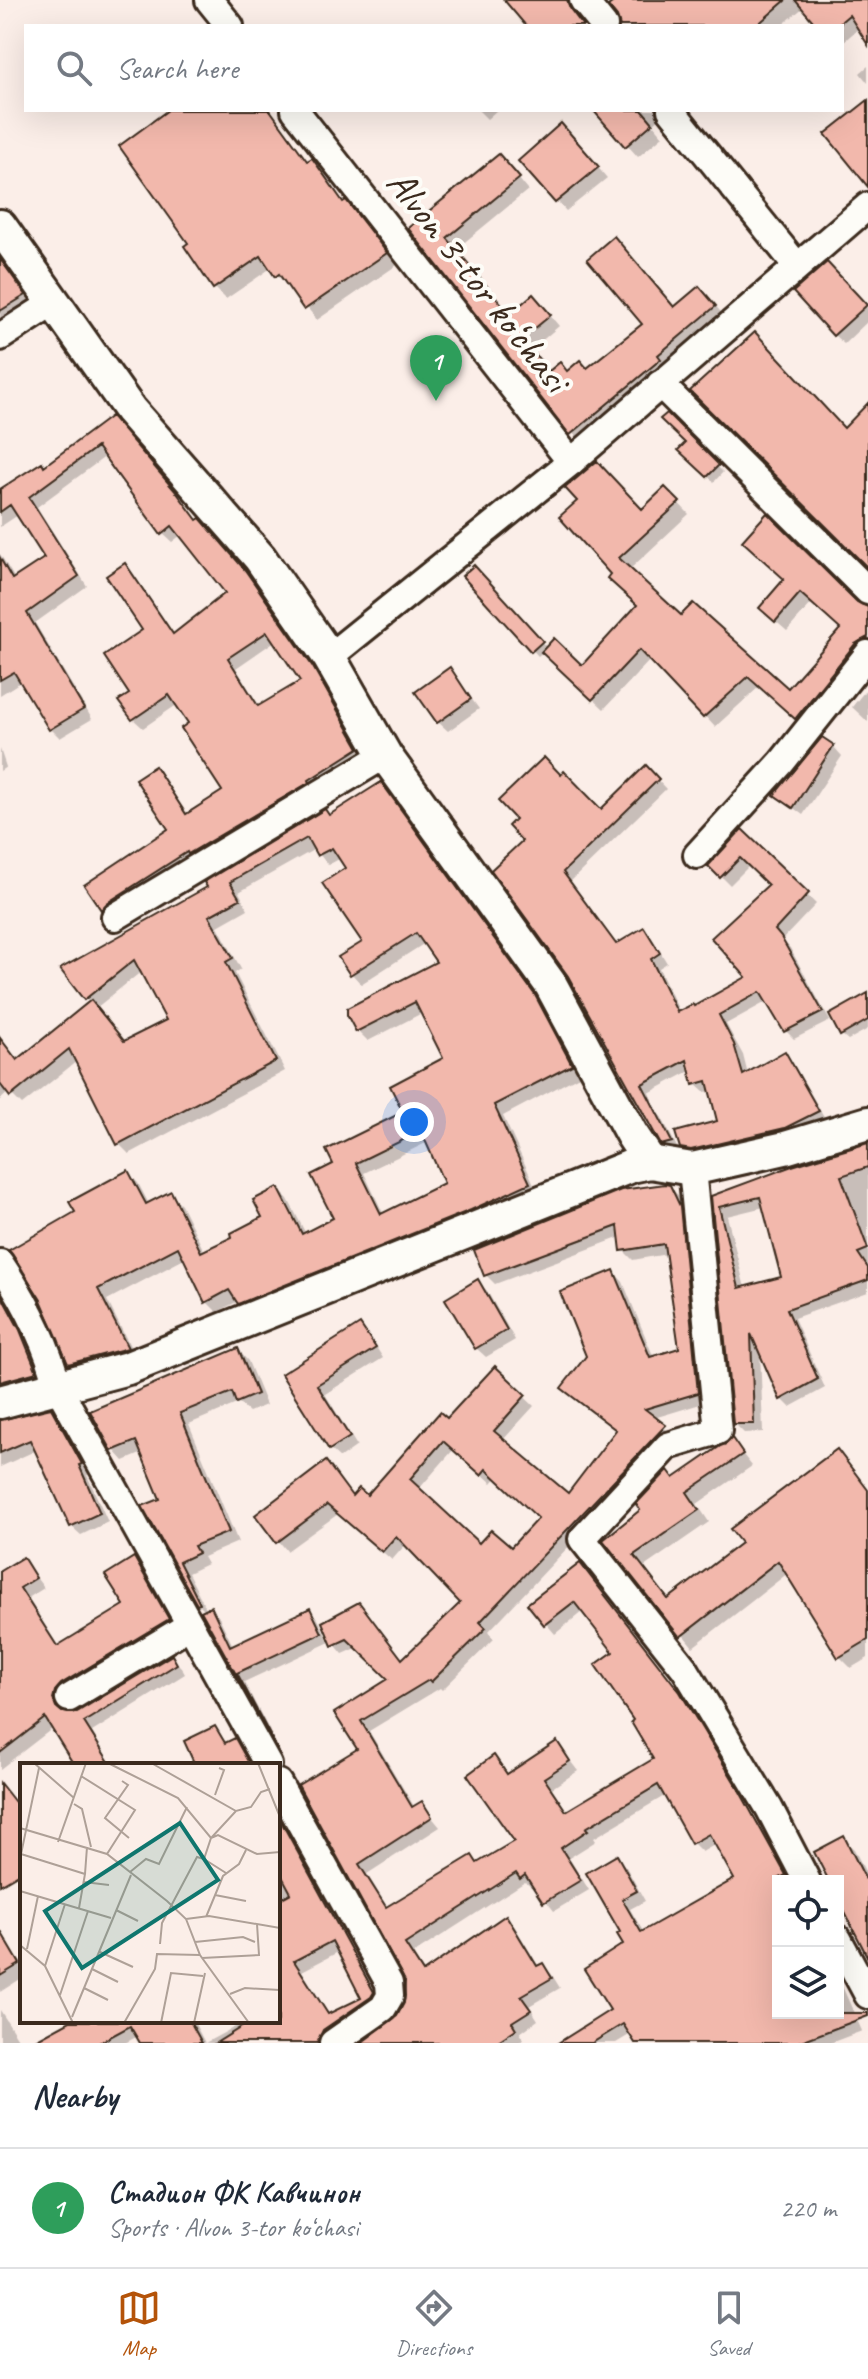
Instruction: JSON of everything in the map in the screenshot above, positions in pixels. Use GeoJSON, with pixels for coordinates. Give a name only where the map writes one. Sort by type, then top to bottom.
{"type":"FeatureCollection","features":[{"type":"Feature","properties":{"kind":"street"},"geometry":{"type":"LineString","coordinates":[[209,0],[228,24]]}},
{"type":"Feature","properties":{"kind":"street"},"geometry":{"type":"LineString","coordinates":[[583,0],[602,24]]}},
{"type":"Feature","properties":{"kind":"street","name":"Alvon 3-tor ko‘chasi"},"geometry":{"type":"LineString","coordinates":[[297,112],[571,462]]}},
{"type":"Feature","properties":{"kind":"street"},"geometry":{"type":"LineString","coordinates":[[673,112],[797,266]]}},
{"type":"Feature","properties":{"kind":"street"},"geometry":{"type":"LineString","coordinates":[[329,657],[571,462],[868,206]]}},
{"type":"Feature","properties":{"kind":"street"},"geometry":{"type":"LineString","coordinates":[[0,226],[130,410],[260,558],[329,657],[385,755],[551,985],[632,1135],[650,1162]]}},
{"type":"Feature","properties":{"kind":"street"},"geometry":{"type":"LineString","coordinates":[[0,337],[53,303]]}},
{"type":"Feature","properties":{"kind":"street"},"geometry":{"type":"LineString","coordinates":[[660,384],[868,591]]}},
{"type":"Feature","properties":{"kind":"street"},"geometry":{"type":"LineString","coordinates":[[697,855],[782,762],[868,654]]}},
{"type":"Feature","properties":{"kind":"street"},"geometry":{"type":"LineString","coordinates":[[115,917],[385,755]]}},
{"type":"Feature","properties":{"kind":"street"},"geometry":{"type":"LineString","coordinates":[[0,1402],[128,1368],[631,1166],[650,1162],[692,1169],[785,1148],[868,1123]]}},
{"type":"Feature","properties":{"kind":"street"},"geometry":{"type":"LineString","coordinates":[[692,1169],[718,1431],[668,1446],[582,1539],[685,1669],[769,1808],[804,1875]]}},
{"type":"Feature","properties":{"kind":"street"},"geometry":{"type":"LineString","coordinates":[[0,1263],[25,1301],[53,1365],[58,1387],[267,1763]]}},
{"type":"Feature","properties":{"kind":"street"},"geometry":{"type":"LineString","coordinates":[[69,1698],[190,1625]]}},
{"type":"Feature","properties":{"kind":"street"},"geometry":{"type":"LineString","coordinates":[[280,1787],[389,1983],[390,1996],[383,2008],[333,2043]]}},
{"type":"Feature","properties":{"kind":"street"},"geometry":{"type":"LineString","coordinates":[[842,1947],[868,1995]]}},
{"type":"Feature","properties":{"kind":"building"},"geometry":{"type":"Polygon","coordinates":[[[504,0],[567,0],[582,24],[524,24],[504,0]]]}},
{"type":"Feature","properties":{"kind":"building"},"geometry":{"type":"Polygon","coordinates":[[[616,0],[786,0],[758,24],[619,24],[608,6],[616,0]]]}},
{"type":"Feature","properties":{"kind":"building"},"geometry":{"type":"Polygon","coordinates":[[[795,0],[868,0],[868,45],[849,15],[838,24],[815,24],[795,0]]]}},
{"type":"Feature","properties":{"kind":"building"},"geometry":{"type":"Polygon","coordinates":[[[868,100],[868,187],[825,134],[868,100]]]}},
{"type":"Feature","properties":{"kind":"building"},"geometry":{"type":"Polygon","coordinates":[[[165,112],[271,112],[307,161],[312,158],[343,202],[346,200],[387,253],[304,310],[279,274],[275,277],[261,256],[213,289],[184,246],[188,243],[119,146],[165,112]]]}},
{"type":"Feature","properties":{"kind":"building"},"geometry":{"type":"Polygon","coordinates":[[[595,112],[644,112],[653,123],[625,147],[595,112]]]}},
{"type":"Feature","properties":{"kind":"building"},"geometry":{"type":"Polygon","coordinates":[[[561,123],[599,167],[555,203],[518,161],[561,123]]]}},
{"type":"Feature","properties":{"kind":"building"},"geometry":{"type":"Polygon","coordinates":[[[499,154],[520,178],[447,238],[510,314],[533,294],[551,315],[522,339],[549,371],[560,362],[567,371],[580,360],[587,368],[642,324],[587,259],[614,236],[674,307],[699,286],[716,306],[658,355],[661,359],[570,435],[408,228],[499,154]]]}},
{"type":"Feature","properties":{"kind":"building"},"geometry":{"type":"Polygon","coordinates":[[[0,259],[26,295],[0,311],[0,259]]]}},
{"type":"Feature","properties":{"kind":"building"},"geometry":{"type":"Polygon","coordinates":[[[827,262],[867,305],[833,336],[793,292],[827,262]]]}},
{"type":"Feature","properties":{"kind":"building"},"geometry":{"type":"Polygon","coordinates":[[[755,332],[844,428],[868,403],[868,568],[690,391],[755,332]]]}},
{"type":"Feature","properties":{"kind":"building"},"geometry":{"type":"Polygon","coordinates":[[[667,413],[719,465],[707,477],[678,450],[685,443],[660,419],[667,413]]]}},
{"type":"Feature","properties":{"kind":"building"},"geometry":{"type":"Polygon","coordinates":[[[111,416],[197,520],[200,518],[245,570],[313,667],[359,748],[310,782],[187,852],[107,903],[101,910],[84,885],[168,829],[135,779],[155,766],[186,814],[222,791],[181,728],[188,723],[169,695],[132,720],[118,701],[129,694],[104,656],[142,630],[106,576],[125,563],[173,634],[225,593],[172,526],[161,535],[97,447],[29,497],[79,576],[27,613],[84,709],[49,730],[14,672],[0,680],[0,558],[12,579],[44,558],[10,505],[0,512],[0,489],[42,462],[44,466],[111,416]],[[267,632],[228,658],[258,706],[300,681],[267,632]]]}},
{"type":"Feature","properties":{"kind":"building"},"geometry":{"type":"Polygon","coordinates":[[[597,461],[642,509],[665,487],[680,502],[619,558],[681,615],[693,603],[788,688],[840,629],[800,593],[775,622],[759,608],[784,579],[742,541],[767,513],[857,602],[868,607],[868,637],[855,644],[795,719],[748,677],[703,718],[639,650],[592,700],[541,652],[554,638],[582,665],[637,605],[607,578],[610,574],[559,517],[577,501],[565,488],[597,461]]]}},
{"type":"Feature","properties":{"kind":"building"},"geometry":{"type":"Polygon","coordinates":[[[474,565],[543,641],[531,652],[462,576],[474,565]]]}},
{"type":"Feature","properties":{"kind":"building"},"geometry":{"type":"Polygon","coordinates":[[[450,667],[471,699],[437,723],[415,692],[450,667]]]}},
{"type":"Feature","properties":{"kind":"building"},"geometry":{"type":"Polygon","coordinates":[[[822,737],[834,745],[793,808],[774,795],[822,737]]]}},
{"type":"Feature","properties":{"kind":"building"},"geometry":{"type":"Polygon","coordinates":[[[544,757],[561,775],[564,771],[601,809],[646,765],[659,779],[563,872],[616,944],[644,927],[660,953],[651,959],[677,1012],[746,977],[711,938],[768,885],[740,858],[720,878],[708,866],[742,829],[809,893],[775,930],[823,1012],[784,1032],[760,992],[719,1015],[734,1044],[743,1075],[785,1051],[819,1111],[785,1128],[691,1150],[680,1148],[675,1132],[717,1121],[707,1081],[693,1085],[687,1060],[642,1084],[672,1142],[661,1145],[568,976],[491,870],[522,841],[508,826],[515,819],[498,801],[544,757]]]}},
{"type":"Feature","properties":{"kind":"building"},"geometry":{"type":"Polygon","coordinates":[[[381,782],[535,995],[572,1065],[494,1105],[530,1183],[238,1304],[229,1290],[205,1303],[178,1247],[98,1289],[128,1348],[68,1364],[41,1300],[9,1250],[75,1212],[69,1202],[128,1170],[146,1204],[171,1191],[201,1252],[232,1237],[231,1233],[262,1217],[253,1200],[278,1187],[302,1234],[333,1218],[311,1175],[333,1164],[326,1150],[403,1112],[390,1086],[443,1058],[415,1002],[356,1032],[347,1015],[347,1008],[436,962],[416,933],[350,975],[338,957],[362,942],[322,883],[345,868],[332,848],[317,856],[307,838],[230,882],[240,899],[209,916],[233,958],[226,962],[276,1061],[117,1145],[69,1049],[10,1097],[0,1084],[0,1038],[17,1060],[91,1000],[124,1041],[166,1020],[134,960],[84,1000],[60,969],[207,887],[204,882],[325,809],[329,815],[381,782]],[[421,1131],[356,1163],[381,1214],[444,1183],[421,1131]]]}},
{"type":"Feature","properties":{"kind":"building"},"geometry":{"type":"Polygon","coordinates":[[[868,993],[868,1020],[840,1036],[829,1015],[868,993]]]}},
{"type":"Feature","properties":{"kind":"building"},"geometry":{"type":"Polygon","coordinates":[[[868,1143],[868,1167],[841,1176],[868,1249],[858,1253],[868,1268],[868,1280],[787,1309],[818,1379],[780,1400],[751,1334],[754,1424],[733,1424],[711,1196],[792,1166],[868,1143]],[[760,1197],[719,1207],[739,1288],[781,1277],[760,1197]]]}},
{"type":"Feature","properties":{"kind":"building"},"geometry":{"type":"Polygon","coordinates":[[[670,1185],[680,1206],[698,1393],[645,1409],[666,1425],[480,1622],[486,1628],[431,1682],[429,1680],[361,1721],[412,1807],[422,1801],[432,1817],[359,1864],[386,1907],[472,1855],[477,1863],[514,1841],[467,1775],[494,1755],[507,1774],[557,1741],[570,1761],[544,1778],[566,1811],[653,1759],[631,1722],[633,1720],[595,1665],[613,1652],[574,1602],[544,1625],[527,1604],[580,1563],[680,1692],[786,1875],[772,1875],[772,2019],[844,2019],[844,2013],[868,2013],[868,2016],[796,2043],[635,2043],[623,2024],[592,2043],[558,2043],[610,2010],[584,1969],[623,1944],[617,1934],[620,1932],[586,1873],[617,1855],[637,1891],[622,1899],[641,1932],[734,1879],[709,1834],[691,1844],[658,1785],[586,1828],[588,1830],[561,1848],[581,1880],[543,1903],[525,1875],[520,1879],[516,1873],[405,1944],[423,1972],[506,1915],[537,1966],[543,1963],[552,1978],[521,1996],[531,2010],[512,2022],[516,2029],[495,2043],[361,2043],[397,2016],[404,2003],[405,1981],[298,1785],[357,1749],[334,1713],[388,1679],[347,1639],[332,1646],[322,1622],[359,1602],[402,1659],[460,1603],[396,1536],[382,1552],[327,1505],[276,1543],[255,1515],[326,1461],[352,1496],[359,1488],[367,1495],[440,1412],[447,1418],[495,1366],[526,1395],[494,1431],[568,1493],[616,1430],[561,1388],[586,1356],[560,1292],[614,1270],[650,1357],[679,1348],[664,1244],[621,1251],[618,1226],[484,1276],[474,1250],[621,1190],[670,1185]],[[443,1441],[410,1479],[479,1543],[491,1530],[511,1547],[538,1518],[486,1469],[481,1475],[443,1441]]]}},
{"type":"Feature","properties":{"kind":"building"},"geometry":{"type":"Polygon","coordinates":[[[478,1279],[507,1330],[475,1349],[445,1299],[478,1279]]]}},
{"type":"Feature","properties":{"kind":"building"},"geometry":{"type":"Polygon","coordinates":[[[0,1293],[20,1330],[37,1372],[0,1382],[0,1293]]]}},
{"type":"Feature","properties":{"kind":"building"},"geometry":{"type":"Polygon","coordinates":[[[360,1324],[376,1348],[317,1385],[350,1437],[329,1450],[281,1374],[360,1324]]]}},
{"type":"Feature","properties":{"kind":"building"},"geometry":{"type":"Polygon","coordinates":[[[238,1348],[257,1394],[236,1403],[232,1392],[180,1413],[229,1532],[194,1546],[198,1553],[179,1562],[200,1604],[197,1605],[142,1506],[160,1499],[136,1441],[112,1451],[90,1411],[238,1348]]]}},
{"type":"Feature","properties":{"kind":"building"},"geometry":{"type":"Polygon","coordinates":[[[51,1408],[82,1464],[79,1465],[100,1513],[70,1527],[30,1440],[0,1453],[0,1420],[51,1408]]]}},
{"type":"Feature","properties":{"kind":"building"},"geometry":{"type":"Polygon","coordinates":[[[732,1438],[743,1454],[687,1492],[699,1510],[634,1555],[668,1599],[741,1543],[730,1529],[837,1449],[868,1490],[868,1640],[838,1658],[778,1561],[680,1637],[603,1540],[640,1510],[636,1504],[668,1470],[674,1478],[732,1438]]]}},
{"type":"Feature","properties":{"kind":"building"},"geometry":{"type":"Polygon","coordinates":[[[23,1557],[36,1578],[20,1588],[57,1646],[124,1605],[105,1575],[134,1557],[169,1619],[61,1684],[53,1699],[62,1712],[77,1712],[172,1655],[177,1664],[84,1722],[110,1763],[73,1763],[45,1718],[0,1753],[0,1571],[23,1557]]]}},
{"type":"Feature","properties":{"kind":"building"},"geometry":{"type":"Polygon","coordinates":[[[211,1606],[230,1646],[310,1608],[322,1633],[237,1673],[278,1750],[201,1611],[211,1606]]]}},
{"type":"Feature","properties":{"kind":"building"},"geometry":{"type":"Polygon","coordinates":[[[215,1726],[225,1743],[235,1738],[249,1763],[194,1763],[184,1741],[215,1726]]]}},
{"type":"Feature","properties":{"kind":"building"},"geometry":{"type":"Polygon","coordinates":[[[0,1783],[20,1808],[20,1873],[0,1885],[0,1783]]]}},
{"type":"Feature","properties":{"kind":"building"},"geometry":{"type":"Polygon","coordinates":[[[280,1820],[374,1992],[323,2030],[317,2043],[216,2043],[248,2023],[280,2023],[280,1899],[291,1893],[280,1873],[280,1820]],[[332,1941],[294,1961],[328,2014],[361,1998],[332,1941]]]}},
{"type":"Feature","properties":{"kind":"building"},"geometry":{"type":"Polygon","coordinates":[[[844,1836],[868,1884],[868,1958],[844,1911],[844,1875],[826,1875],[814,1852],[844,1836]]]}},
{"type":"Feature","properties":{"kind":"building"},"geometry":{"type":"Polygon","coordinates":[[[0,1930],[20,1964],[0,1976],[0,1930]]]}},
{"type":"Feature","properties":{"kind":"building"},"geometry":{"type":"Polygon","coordinates":[[[66,2023],[191,2023],[202,2043],[140,2043],[130,2026],[99,2043],[30,2043],[66,2023]]]}},
{"type":"Feature","properties":{"kind":"place","name":"Стадион ФК Кавчинон"},"geometry":{"type":"Point","coordinates":[436,401]}}]}
